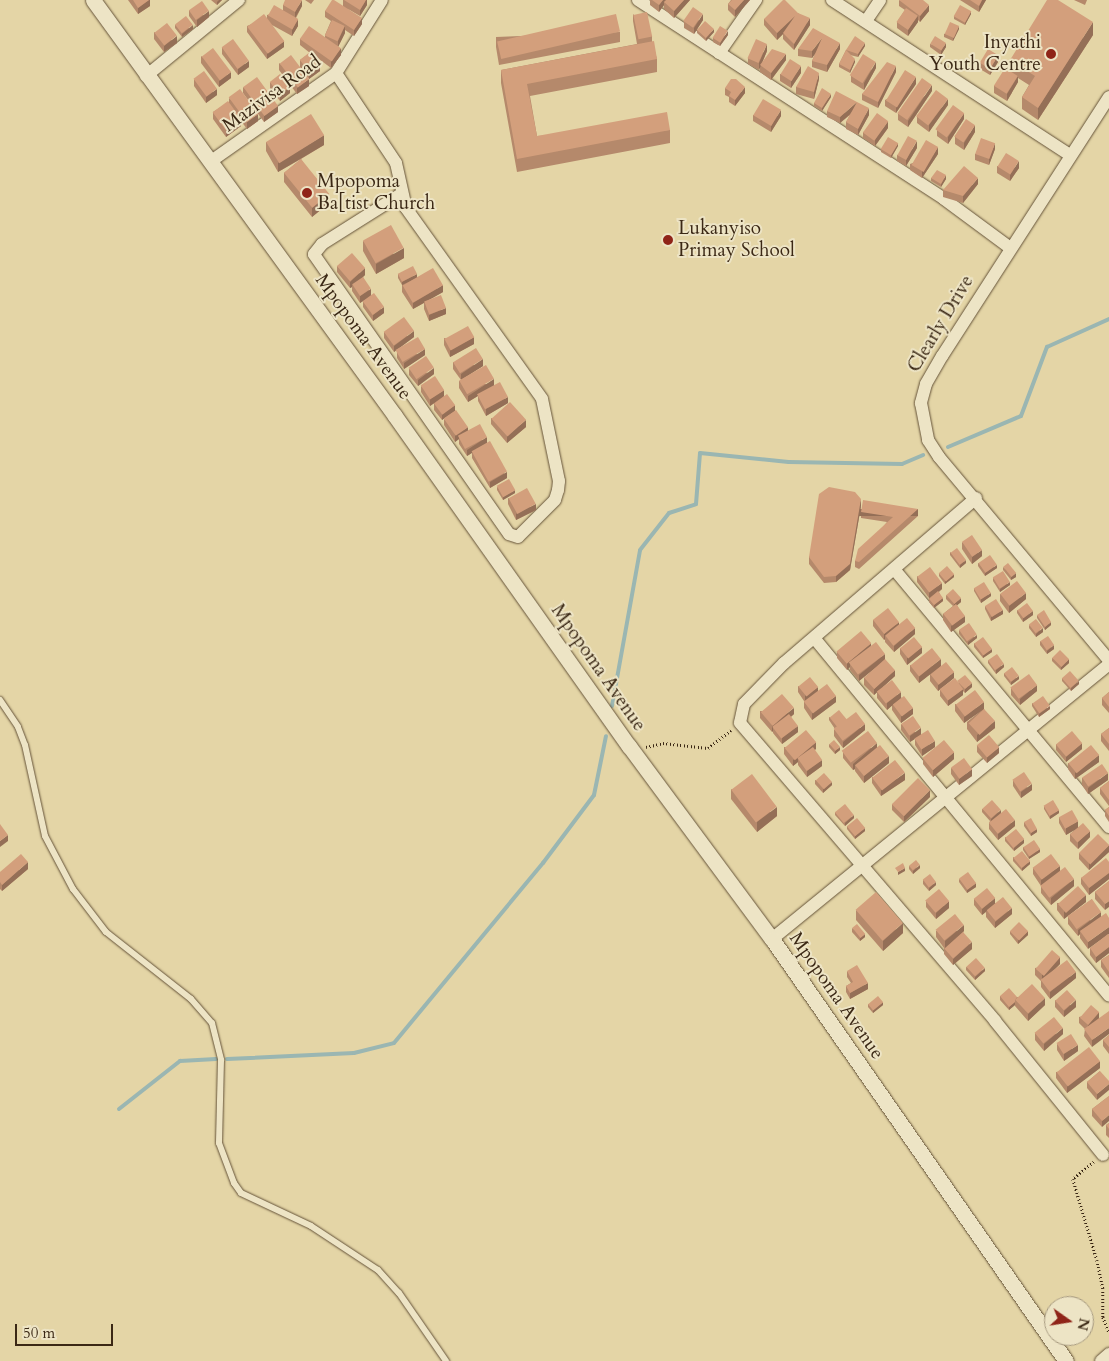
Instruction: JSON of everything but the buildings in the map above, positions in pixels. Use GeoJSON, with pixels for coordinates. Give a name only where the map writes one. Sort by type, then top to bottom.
{"type":"FeatureCollection","features":[{"type":"Feature","properties":{"kind":"street","name":"Mpopoma Avenue"},"geometry":{"type":"LineString","coordinates":[[93,0],[146,76],[395,416],[633,752],[772,939],[1066,1361]]}},
{"type":"Feature","properties":{"kind":"street"},"geometry":{"type":"LineString","coordinates":[[146,76],[239,0]]}},
{"type":"Feature","properties":{"kind":"street","name":"Mazivisa Road"},"geometry":{"type":"LineString","coordinates":[[210,162],[336,72],[382,0]]}},
{"type":"Feature","properties":{"kind":"street"},"geometry":{"type":"LineString","coordinates":[[638,0],[944,199],[1009,248]]}},
{"type":"Feature","properties":{"kind":"street"},"geometry":{"type":"LineString","coordinates":[[719,53],[756,0]]}},
{"type":"Feature","properties":{"kind":"street"},"geometry":{"type":"LineString","coordinates":[[832,0],[1070,155]]}},
{"type":"Feature","properties":{"kind":"street"},"geometry":{"type":"LineString","coordinates":[[866,21],[880,0]]}},
{"type":"Feature","properties":{"kind":"street"},"geometry":{"type":"LineString","coordinates":[[336,72],[396,163],[401,194],[406,208],[542,399],[560,480],[555,500],[518,537],[508,534],[314,254],[322,244],[401,194]]}},
{"type":"Feature","properties":{"kind":"street","name":"Clearly Drive"},"geometry":{"type":"LineString","coordinates":[[1109,97],[1009,248],[942,356],[926,384],[921,403],[928,440],[1109,662]]}},
{"type":"Feature","properties":{"kind":"street"},"geometry":{"type":"LineString","coordinates":[[976,498],[815,639],[784,663],[744,704],[740,723],[864,866],[1102,1155]]}},
{"type":"Feature","properties":{"kind":"street"},"geometry":{"type":"LineString","coordinates":[[894,569],[1109,827]]}},
{"type":"Feature","properties":{"kind":"street"},"geometry":{"type":"LineString","coordinates":[[815,639],[948,796],[1109,996]]}},
{"type":"Feature","properties":{"kind":"street"},"geometry":{"type":"LineString","coordinates":[[772,939],[1030,731],[1109,662]]}},
{"type":"Feature","properties":{"kind":"lane"},"geometry":{"type":"LineString","coordinates":[[0,700],[18,727],[25,745],[45,836],[73,889],[106,932],[191,999],[212,1023],[221,1060],[219,1143],[234,1183],[241,1193],[311,1226],[378,1270],[399,1293],[446,1361]]}},
{"type":"Feature","properties":{"kind":"path"},"geometry":{"type":"LineString","coordinates":[[633,752],[663,743],[708,748],[740,723]]}},
{"type":"Feature","properties":{"kind":"path"},"geometry":{"type":"LineString","coordinates":[[1102,1155],[1073,1179],[1097,1260],[1103,1288],[1104,1317],[1109,1332]]}},
{"type":"Feature","properties":{"kind":"waterway"},"geometry":{"type":"LineString","coordinates":[[948,447],[1021,416],[1047,347],[1109,319]]}},
{"type":"Feature","properties":{"kind":"waterway"},"geometry":{"type":"LineString","coordinates":[[612,706],[640,550],[669,513],[696,504],[700,453],[789,462],[902,464],[923,455]]}},
{"type":"Feature","properties":{"kind":"waterway"},"geometry":{"type":"LineString","coordinates":[[227,1059],[354,1053],[394,1043],[543,863],[594,795],[606,736]]}},
{"type":"Feature","properties":{"kind":"waterway"},"geometry":{"type":"LineString","coordinates":[[119,1109],[180,1061],[216,1059]]}},
{"type":"Feature","properties":{"kind":"place","name":"Inyathi Youth Centre"},"geometry":{"type":"Point","coordinates":[1051,54]}},
{"type":"Feature","properties":{"kind":"place","name":"Mpopoma Ba[tist Church"},"geometry":{"type":"Point","coordinates":[307,193]}},
{"type":"Feature","properties":{"kind":"place","name":"Lukanyiso Primay School"},"geometry":{"type":"Point","coordinates":[668,240]}}]}
